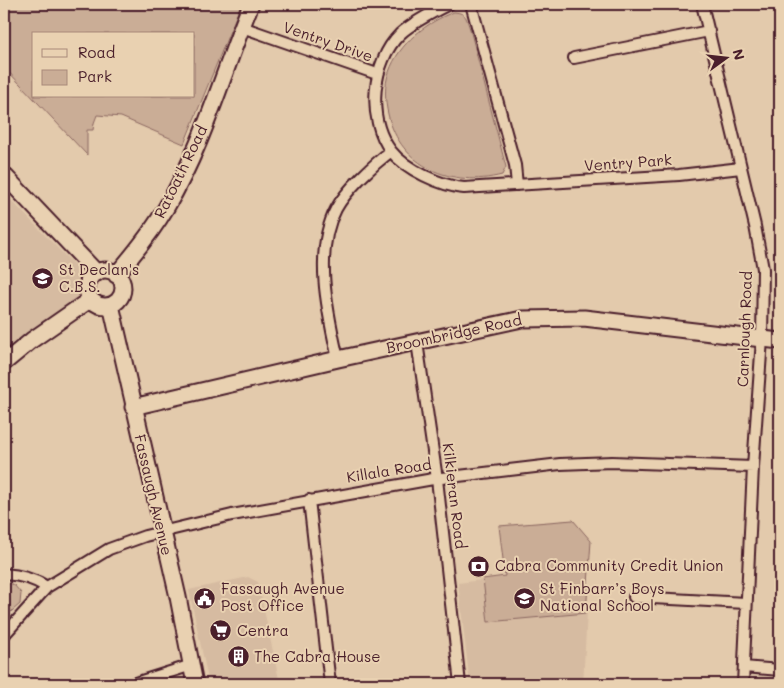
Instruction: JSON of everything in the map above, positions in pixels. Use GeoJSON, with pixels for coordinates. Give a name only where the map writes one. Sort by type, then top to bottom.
{"type":"FeatureCollection","features":[{"type":"Feature","properties":{"kind":"street","name":"Ratoath Road"},"geometry":{"type":"LineString","coordinates":[[116,275],[151,231],[181,181],[202,134],[251,4]]}},
{"type":"Feature","properties":{"kind":"street","name":"Ventry Park"},"geometry":{"type":"LineString","coordinates":[[449,4],[400,34],[386,54],[377,74],[375,91],[377,116],[384,137],[391,151],[414,170],[437,182],[453,187],[517,186],[680,175],[741,168]]}},
{"type":"Feature","properties":{"kind":"street"},"geometry":{"type":"LineString","coordinates":[[472,4],[515,165],[517,186]]}},
{"type":"Feature","properties":{"kind":"street","name":"Carnlough Road"},"geometry":{"type":"LineString","coordinates":[[702,4],[763,270],[762,339],[753,467],[743,684]]}},
{"type":"Feature","properties":{"kind":"street","name":"Ventry Drive"},"geometry":{"type":"LineString","coordinates":[[242,27],[377,74]]}},
{"type":"Feature","properties":{"kind":"street"},"geometry":{"type":"LineString","coordinates":[[574,58],[709,31]]}},
{"type":"Feature","properties":{"kind":"street"},"geometry":{"type":"LineString","coordinates":[[338,359],[324,282],[323,262],[330,227],[336,209],[348,193],[391,151]]}},
{"type":"Feature","properties":{"kind":"street"},"geometry":{"type":"LineString","coordinates":[[4,175],[96,273]]}},
{"type":"Feature","properties":{"kind":"street"},"geometry":{"type":"LineString","coordinates":[[108,271],[116,275],[122,282],[122,291],[118,301],[111,305],[99,305],[91,299],[87,287],[96,273],[108,271]]}},
{"type":"Feature","properties":{"kind":"street"},"geometry":{"type":"LineString","coordinates":[[4,363],[32,340],[91,299]]}},
{"type":"Feature","properties":{"kind":"street","name":"Fassaugh Avenue"},"geometry":{"type":"LineString","coordinates":[[111,305],[178,597],[195,684]]}},
{"type":"Feature","properties":{"kind":"street","name":"Broombridge Road"},"geometry":{"type":"LineString","coordinates":[[133,407],[338,359],[522,319],[548,317],[584,318],[780,341]]}},
{"type":"Feature","properties":{"kind":"street","name":"Kilkieran Road"},"geometry":{"type":"LineString","coordinates":[[416,342],[437,479],[460,684]]}},
{"type":"Feature","properties":{"kind":"street","name":"Killala Road"},"geometry":{"type":"LineString","coordinates":[[4,635],[47,587],[109,549],[162,532],[232,515],[437,479],[551,465],[612,462],[753,467]]}},
{"type":"Feature","properties":{"kind":"street"},"geometry":{"type":"LineString","coordinates":[[309,500],[330,684]]}},
{"type":"Feature","properties":{"kind":"street"},"geometry":{"type":"LineString","coordinates":[[4,574],[15,574],[34,579],[47,587]]}},
{"type":"Feature","properties":{"kind":"street"},"geometry":{"type":"LineString","coordinates":[[634,597],[746,603]]}},
{"type":"Feature","properties":{"kind":"street"},"geometry":{"type":"LineString","coordinates":[[132,684],[192,665]]}},
{"type":"Feature","properties":{"kind":"street"},"geometry":{"type":"LineString","coordinates":[[744,667],[780,670]]}},
{"type":"Feature","properties":{"kind":"shaded area","name":"St Declan's C.B.S."},"geometry":{"type":"Polygon","coordinates":[[[4,193],[81,272],[81,287],[78,299],[4,355],[4,193]]]}},
{"type":"Feature","properties":{"kind":"shaded area","name":"St Finbarr’s Boys National School"},"geometry":{"type":"Polygon","coordinates":[[[573,520],[591,541],[583,684],[470,684],[458,583],[505,577],[499,526],[573,520]]]}},
{"type":"Feature","properties":{"kind":"shaded area"},"geometry":{"type":"Polygon","coordinates":[[[248,577],[258,582],[280,684],[209,684],[189,590],[248,577]]]}},
{"type":"Feature","properties":{"kind":"green space"},"geometry":{"type":"Polygon","coordinates":[[[4,4],[241,4],[184,144],[121,117],[97,115],[93,130],[87,130],[87,155],[33,98],[195,98],[195,32],[32,32],[32,97],[4,67],[4,4]]]}},
{"type":"Feature","properties":{"kind":"green space"},"geometry":{"type":"Polygon","coordinates":[[[454,12],[464,15],[470,29],[506,167],[502,175],[465,178],[447,175],[431,169],[416,160],[404,148],[394,132],[388,114],[386,82],[389,72],[400,52],[424,28],[454,12]]]}},
{"type":"Feature","properties":{"kind":"green space"},"geometry":{"type":"Polygon","coordinates":[[[573,520],[591,541],[586,613],[488,622],[483,579],[505,576],[499,526],[573,520]]]}},
{"type":"Feature","properties":{"kind":"green space"},"geometry":{"type":"Polygon","coordinates":[[[4,581],[14,585],[21,593],[20,604],[4,618],[4,581]]]}},
{"type":"Feature","properties":{"kind":"place","name":"St Declan's C.B.S."},"geometry":{"type":"Point","coordinates":[43,279]}},
{"type":"Feature","properties":{"kind":"place","name":"Cabra Community Credit Union"},"geometry":{"type":"Point","coordinates":[479,566]}},
{"type":"Feature","properties":{"kind":"place","name":"Fassaugh Avenue Post Office"},"geometry":{"type":"Point","coordinates":[205,598]}},
{"type":"Feature","properties":{"kind":"place","name":"St Finbarr’s Boys National School"},"geometry":{"type":"Point","coordinates":[524,598]}},
{"type":"Feature","properties":{"kind":"place","name":"Centra"},"geometry":{"type":"Point","coordinates":[221,631]}},
{"type":"Feature","properties":{"kind":"place","name":"The Cabra House"},"geometry":{"type":"Point","coordinates":[238,657]}}]}
